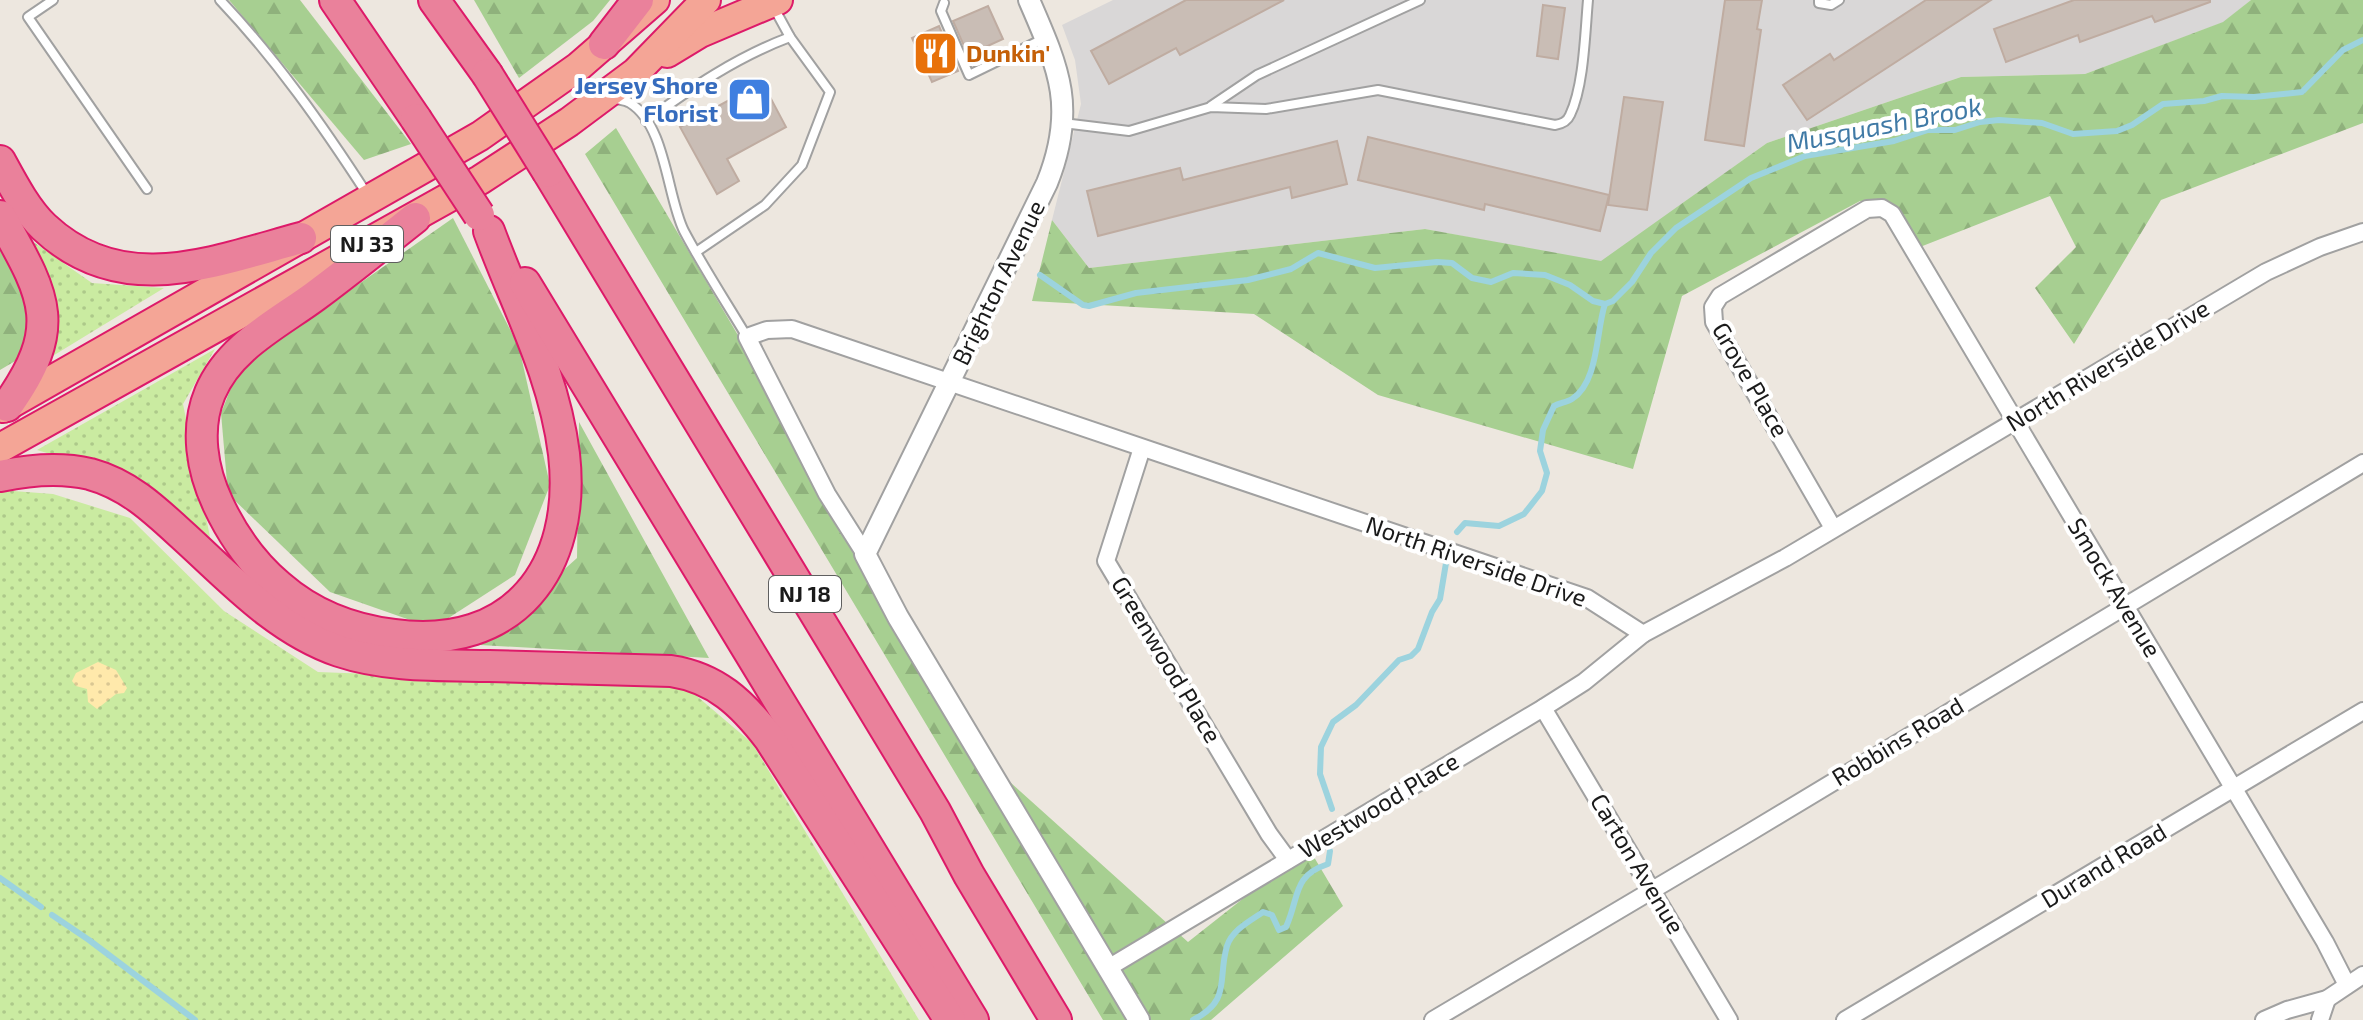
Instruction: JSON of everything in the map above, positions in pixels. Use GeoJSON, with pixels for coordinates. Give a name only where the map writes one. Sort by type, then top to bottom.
{"type":"FeatureCollection","features":[{"type":"Feature","properties":{"kind":"highway"},"geometry":{"type":"LineString","coordinates":[[333,0],[544,310],[973,1020]]}},
{"type":"Feature","properties":{"kind":"highway","name":"NJ 18"},"geometry":{"type":"LineString","coordinates":[[434,0],[480,63],[548,172],[927,797],[969,875],[1056,1020]]}},
{"type":"Feature","properties":{"kind":"highway"},"geometry":{"type":"LineString","coordinates":[[452,0],[480,63]]}},
{"type":"Feature","properties":{"kind":"highway"},"geometry":{"type":"LineString","coordinates":[[604,44],[638,0]]}},
{"type":"Feature","properties":{"kind":"highway","name":"NJ 33"},"geometry":{"type":"LineString","coordinates":[[4,408],[496,125],[578,67],[655,0]]}},
{"type":"Feature","properties":{"kind":"highway","name":"NJ 33"},"geometry":{"type":"LineString","coordinates":[[0,448],[415,218],[493,171],[636,72],[706,0]]}},
{"type":"Feature","properties":{"kind":"highway"},"geometry":{"type":"LineString","coordinates":[[636,72],[700,33],[775,1]]}},
{"type":"Feature","properties":{"kind":"highway"},"geometry":{"type":"LineString","coordinates":[[0,161],[44,227],[68,246],[119,267],[178,270],[224,261],[301,238]]}},
{"type":"Feature","properties":{"kind":"highway"},"geometry":{"type":"LineString","coordinates":[[0,216],[35,278],[42,317],[40,346],[32,368],[4,408]]}},
{"type":"Feature","properties":{"kind":"highway"},"geometry":{"type":"LineString","coordinates":[[415,218],[232,358],[210,393],[202,431],[204,466],[214,496],[230,529],[253,561],[280,587],[327,617],[377,633],[410,637],[439,637],[490,624],[512,610],[531,592],[547,567],[563,516],[565,487],[559,420],[537,345],[484,223]]}},
{"type":"Feature","properties":{"kind":"highway"},"geometry":{"type":"LineString","coordinates":[[0,476],[25,471],[59,470],[89,474],[115,483],[148,504],[269,613],[303,635],[341,652],[373,660],[415,664],[671,671],[717,686],[746,709],[769,738],[950,1020]]}},
{"type":"Feature","properties":{"kind":"street","name":"Brighton Avenue"},"geometry":{"type":"LineString","coordinates":[[865,554],[1057,159],[1063,123],[1062,91],[1058,71],[1029,0]]}},
{"type":"Feature","properties":{"kind":"street","name":"Smock Avenue"},"geometry":{"type":"LineString","coordinates":[[1867,209],[1882,208],[1892,214],[2325,942],[2347,985]]}},
{"type":"Feature","properties":{"kind":"street","name":"Grove Place"},"geometry":{"type":"LineString","coordinates":[[1833,528],[1714,322],[1713,307],[1720,296],[1867,209]]}},
{"type":"Feature","properties":{"kind":"street","name":"North Riverside Drive"},"geometry":{"type":"LineString","coordinates":[[747,337],[767,330],[792,329],[1587,598],[1643,634],[1785,558],[2266,272],[2320,247],[2363,232]]}},
{"type":"Feature","properties":{"kind":"street"},"geometry":{"type":"LineString","coordinates":[[747,337],[821,483],[1139,1020]]}},
{"type":"Feature","properties":{"kind":"street","name":"Greenwood Place"},"geometry":{"type":"LineString","coordinates":[[1142,448],[1106,561],[1269,834],[1288,860]]}},
{"type":"Feature","properties":{"kind":"street","name":"Robbins Road"},"geometry":{"type":"LineString","coordinates":[[1433,1020],[2363,463]]}},
{"type":"Feature","properties":{"kind":"street","name":"Westwood Place"},"geometry":{"type":"LineString","coordinates":[[1108,968],[1543,708],[1584,682],[1643,634]]}},
{"type":"Feature","properties":{"kind":"street","name":"Carton Avenue"},"geometry":{"type":"LineString","coordinates":[[1543,708],[1729,1020]]}},
{"type":"Feature","properties":{"kind":"street","name":"Durand Road"},"geometry":{"type":"LineString","coordinates":[[1845,1020],[2363,711]]}},
{"type":"Feature","properties":{"kind":"street"},"geometry":{"type":"LineString","coordinates":[[2264,1020],[2327,999],[2363,975]]}},
{"type":"Feature","properties":{"kind":"street"},"geometry":{"type":"LineString","coordinates":[[2320,1020],[2327,999]]}},
{"type":"Feature","properties":{"kind":"lane"},"geometry":{"type":"LineString","coordinates":[[53,0],[28,17],[147,189]]}},
{"type":"Feature","properties":{"kind":"lane"},"geometry":{"type":"LineString","coordinates":[[220,0],[264,48],[330,137],[370,198]]}},
{"type":"Feature","properties":{"kind":"lane"},"geometry":{"type":"LineString","coordinates":[[1211,107],[1257,75],[1420,0]]}},
{"type":"Feature","properties":{"kind":"lane"},"geometry":{"type":"LineString","coordinates":[[1063,123],[1129,131],[1211,107],[1266,109],[1378,90],[1555,125],[1570,117],[1580,75],[1588,0]]}},
{"type":"Feature","properties":{"kind":"lane"},"geometry":{"type":"LineString","coordinates":[[1819,0],[1819,3],[1831,5],[1839,0]]}},
{"type":"Feature","properties":{"kind":"lane"},"geometry":{"type":"LineString","coordinates":[[696,252],[765,205],[802,165],[830,92],[790,37],[775,1]]}},
{"type":"Feature","properties":{"kind":"lane"},"geometry":{"type":"LineString","coordinates":[[945,1],[941,11],[969,75],[1046,38]]}},
{"type":"Feature","properties":{"kind":"lane"},"geometry":{"type":"LineString","coordinates":[[646,121],[734,63],[762,47],[790,37]]}},
{"type":"Feature","properties":{"kind":"lane"},"geometry":{"type":"LineString","coordinates":[[604,96],[630,103],[646,121],[665,160],[683,229],[747,337]]}},
{"type":"Feature","properties":{"kind":"shaded area"},"geometry":{"type":"Polygon","coordinates":[[[1113,0],[2251,0],[2224,22],[2085,74],[1961,77],[1767,143],[1601,262],[1425,229],[1089,268],[1052,220],[1081,104],[1075,60],[1062,25],[1113,0]]]}},
{"type":"Feature","properties":{"kind":"green space"},"geometry":{"type":"Polygon","coordinates":[[[229,0],[300,0],[411,144],[364,160],[229,0]]]}},
{"type":"Feature","properties":{"kind":"green space"},"geometry":{"type":"Polygon","coordinates":[[[474,0],[610,0],[593,21],[519,78],[474,0]]]}},
{"type":"Feature","properties":{"kind":"green space"},"geometry":{"type":"Polygon","coordinates":[[[2251,0],[2363,0],[2363,123],[2161,200],[2074,344],[2035,288],[2076,247],[2050,196],[1920,247],[1860,201],[1682,296],[1633,469],[1378,395],[1254,314],[1032,301],[1052,220],[1089,268],[1425,229],[1601,261],[1767,143],[1961,77],[2085,74],[2223,22],[2251,0]]]}},
{"type":"Feature","properties":{"kind":"green space"},"geometry":{"type":"Polygon","coordinates":[[[616,128],[991,765],[1188,942],[1283,867],[1311,852],[1343,906],[1211,1020],[1103,1020],[585,154],[616,128]]]}},
{"type":"Feature","properties":{"kind":"green space"},"geometry":{"type":"Polygon","coordinates":[[[453,218],[519,347],[550,485],[515,575],[433,628],[330,592],[228,494],[221,413],[239,368],[453,218]]]}},
{"type":"Feature","properties":{"kind":"green space"},"geometry":{"type":"Polygon","coordinates":[[[0,225],[34,294],[27,354],[0,370],[0,225]]]}},
{"type":"Feature","properties":{"kind":"green space"},"geometry":{"type":"Polygon","coordinates":[[[32,241],[92,283],[164,288],[51,357],[54,318],[32,241]]]}},
{"type":"Feature","properties":{"kind":"green space"},"geometry":{"type":"Polygon","coordinates":[[[215,349],[183,404],[210,537],[127,477],[37,450],[215,349]]]}},
{"type":"Feature","properties":{"kind":"green space"},"geometry":{"type":"Polygon","coordinates":[[[579,422],[709,658],[480,645],[577,558],[579,422]]]}},
{"type":"Feature","properties":{"kind":"green space"},"geometry":{"type":"Polygon","coordinates":[[[0,490],[53,494],[130,518],[224,611],[318,672],[685,686],[752,743],[919,1020],[0,1020],[0,490]]]}},
{"type":"Feature","properties":{"kind":"sand"},"geometry":{"type":"Polygon","coordinates":[[[98,662],[116,670],[127,688],[97,709],[88,702],[87,689],[76,686],[72,681],[76,673],[98,662]]]}},
{"type":"Feature","properties":{"kind":"building"},"geometry":{"type":"Polygon","coordinates":[[[1186,0],[1284,0],[1180,55],[1176,48],[1109,84],[1091,51],[1186,0]]]}},
{"type":"Feature","properties":{"kind":"building"},"geometry":{"type":"Polygon","coordinates":[[[1725,0],[1762,0],[1757,29],[1761,30],[1744,146],[1705,140],[1725,0]]]}},
{"type":"Feature","properties":{"kind":"building"},"geometry":{"type":"Polygon","coordinates":[[[1926,0],[1991,0],[1807,120],[1783,85],[1830,54],[1834,60],[1926,0]]]}},
{"type":"Feature","properties":{"kind":"building"},"geometry":{"type":"Polygon","coordinates":[[[2074,0],[2210,2],[2155,22],[2152,16],[2080,42],[2078,35],[2006,62],[1994,29],[2074,0]]]}},
{"type":"Feature","properties":{"kind":"building"},"geometry":{"type":"Polygon","coordinates":[[[1543,5],[1565,8],[1558,59],[1537,56],[1543,5]]]}},
{"type":"Feature","properties":{"kind":"building"},"geometry":{"type":"Polygon","coordinates":[[[988,6],[1003,39],[968,55],[953,21],[988,6]]]}},
{"type":"Feature","properties":{"kind":"building","name":"Dunkin'"},"geometry":{"type":"Polygon","coordinates":[[[939,26],[958,71],[932,82],[912,38],[939,26]]]}},
{"type":"Feature","properties":{"kind":"building"},"geometry":{"type":"Polygon","coordinates":[[[762,82],[786,127],[727,159],[739,181],[717,194],[680,127],[762,82]]]}},
{"type":"Feature","properties":{"kind":"building"},"geometry":{"type":"Polygon","coordinates":[[[1624,97],[1663,102],[1647,210],[1608,205],[1624,97]]]}},
{"type":"Feature","properties":{"kind":"building"},"geometry":{"type":"Polygon","coordinates":[[[1368,137],[1609,195],[1600,231],[1485,204],[1484,210],[1358,180],[1368,137]]]}},
{"type":"Feature","properties":{"kind":"building"},"geometry":{"type":"Polygon","coordinates":[[[1337,141],[1347,184],[1292,198],[1290,187],[1098,236],[1087,191],[1180,168],[1183,180],[1337,141]]]}},
{"type":"Feature","properties":{"kind":"waterway","name":"Musquash Brook"},"geometry":{"type":"LineString","coordinates":[[1457,532],[1465,523],[1499,526],[1524,514],[1542,491],[1547,473],[1540,451],[1543,430],[1554,406],[1572,399],[1587,381],[1605,304],[1613,301],[1632,282],[1651,253],[1676,228],[1751,178],[1805,156],[1894,141],[1928,130],[1955,130],[1999,120],[2042,123],[2073,134],[2117,131],[2132,125],[2163,104],[2204,101],[2222,96],[2254,97],[2302,92],[2343,50],[2363,40]]}},
{"type":"Feature","properties":{"kind":"waterway"},"geometry":{"type":"LineString","coordinates":[[1040,275],[1089,306],[1136,293],[1248,280],[1291,269],[1318,253],[1375,268],[1452,263],[1472,278],[1491,282],[1513,273],[1545,275],[1570,285],[1593,301],[1605,304]]}},
{"type":"Feature","properties":{"kind":"waterway","name":"Musquash Brook"},"geometry":{"type":"LineString","coordinates":[[1332,809],[1320,774],[1321,747],[1333,722],[1356,705],[1399,660],[1411,656],[1418,649],[1440,599],[1446,563]]}},
{"type":"Feature","properties":{"kind":"waterway","name":"Musquash Brook"},"geometry":{"type":"LineString","coordinates":[[1193,1020],[1213,1005],[1218,997],[1224,958],[1233,935],[1263,912],[1272,915],[1279,930],[1286,927],[1303,881],[1316,869],[1328,864],[1330,851]]}},
{"type":"Feature","properties":{"kind":"waterway","name":"Musquash Brook"},"geometry":{"type":"LineString","coordinates":[[0,878],[41,907]]}},
{"type":"Feature","properties":{"kind":"waterway","name":"Musquash Brook"},"geometry":{"type":"LineString","coordinates":[[52,915],[195,1020]]}},
{"type":"Feature","properties":{"kind":"place","name":"Dunkin'"},"geometry":{"type":"Point","coordinates":[935,54]}},
{"type":"Feature","properties":{"kind":"place","name":"Jersey Shore Florist"},"geometry":{"type":"Point","coordinates":[749,100]}}]}
